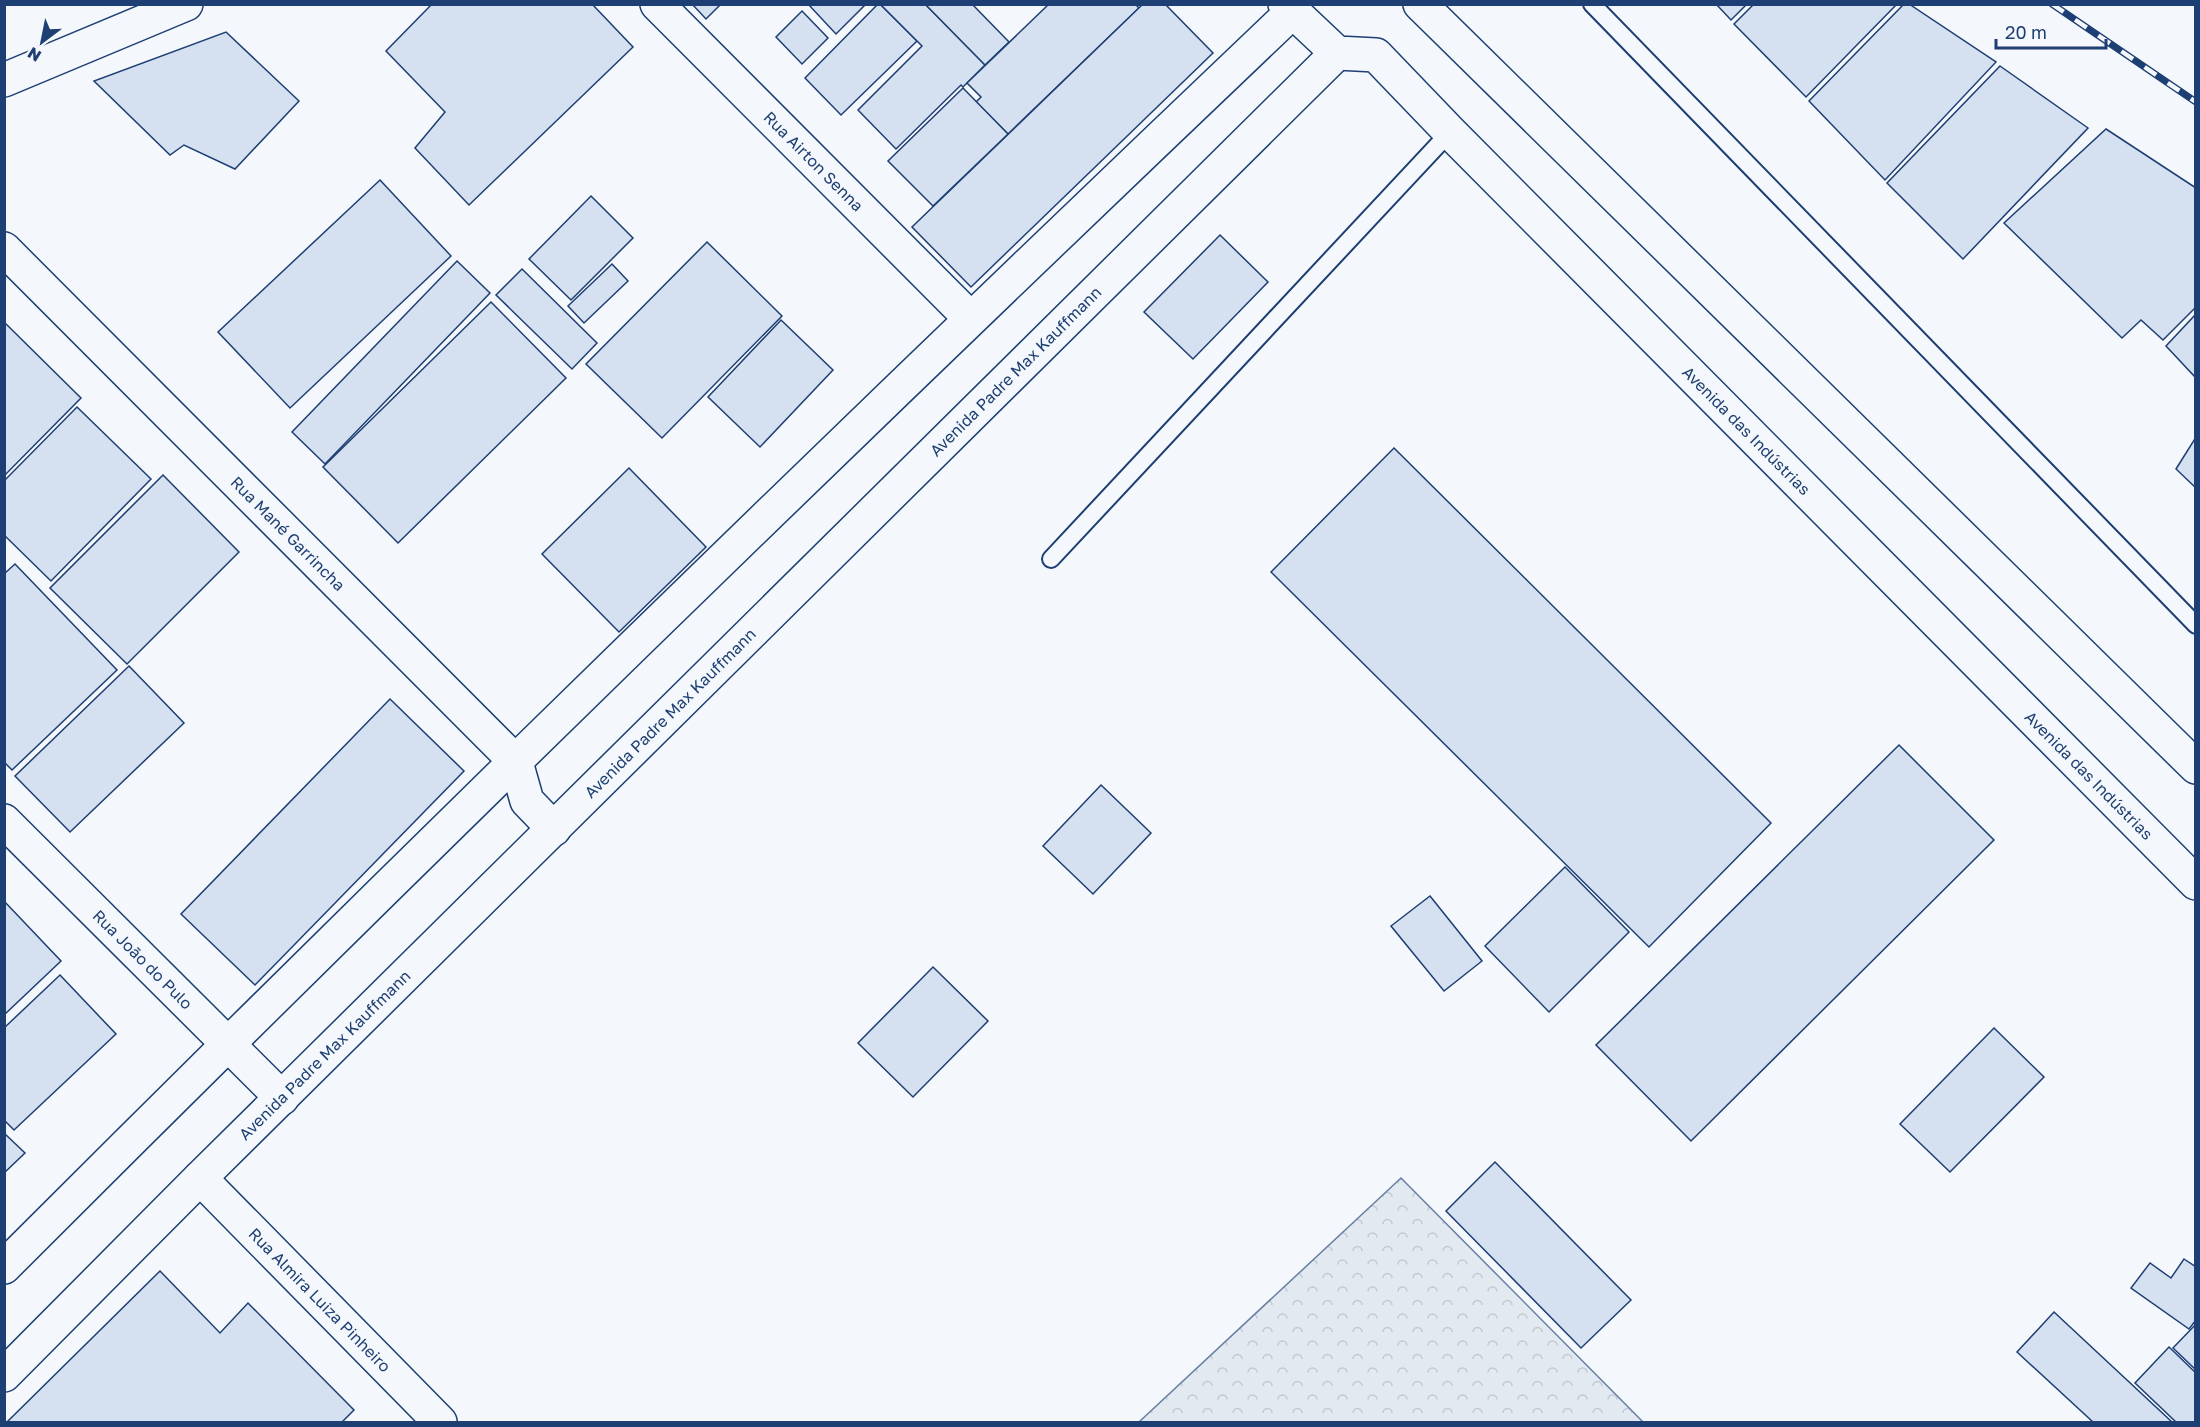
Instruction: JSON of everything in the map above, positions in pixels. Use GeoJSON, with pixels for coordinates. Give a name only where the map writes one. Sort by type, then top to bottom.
{"type":"FeatureCollection","features":[{"type":"Feature","properties":{"kind":"street"},"geometry":{"type":"LineString","coordinates":[[4,80],[186,4]]}},
{"type":"Feature","properties":{"kind":"street","name":"Rua Airton Senna"},"geometry":{"type":"LineString","coordinates":[[657,4],[970,318]]}},
{"type":"Feature","properties":{"kind":"street"},"geometry":{"type":"LineString","coordinates":[[1419,4],[2196,767]]}},
{"type":"Feature","properties":{"kind":"street"},"geometry":{"type":"LineString","coordinates":[[4,1267],[228,1044],[1288,8],[1337,53]]}},
{"type":"Feature","properties":{"kind":"street","name":"Avenida das Indústrias"},"geometry":{"type":"LineString","coordinates":[[1337,53],[1376,55],[2196,883]]}},
{"type":"Feature","properties":{"kind":"street","name":"Avenida Padre Max Kauffmann"},"geometry":{"type":"LineString","coordinates":[[4,1375],[200,1178],[1337,53]]}},
{"type":"Feature","properties":{"kind":"street","name":"Rua Mané Garrincha"},"geometry":{"type":"LineString","coordinates":[[4,249],[516,762],[528,801],[554,830]]}},
{"type":"Feature","properties":{"kind":"street","name":"Rua João do Pulo"},"geometry":{"type":"LineString","coordinates":[[4,821],[282,1098]]}},
{"type":"Feature","properties":{"kind":"street","name":"Rua Almira Luiza Pinheiro"},"geometry":{"type":"LineString","coordinates":[[200,1178],[440,1422]]}},
{"type":"Feature","properties":{"kind":"lane"},"geometry":{"type":"LineString","coordinates":[[1592,4],[2196,625]]}},
{"type":"Feature","properties":{"kind":"lane"},"geometry":{"type":"LineString","coordinates":[[1051,559],[1450,132]]}},
{"type":"Feature","properties":{"kind":"green space"},"geometry":{"type":"Polygon","coordinates":[[[1401,1178],[1643,1422],[1139,1422],[1401,1178]]]}},
{"type":"Feature","properties":{"kind":"building"},"geometry":{"type":"Polygon","coordinates":[[[432,4],[592,4],[633,47],[469,205],[415,148],[445,112],[386,51],[432,4]]]}},
{"type":"Feature","properties":{"kind":"building"},"geometry":{"type":"Polygon","coordinates":[[[692,4],[721,4],[706,19],[692,4]]]}},
{"type":"Feature","properties":{"kind":"building"},"geometry":{"type":"Polygon","coordinates":[[[808,4],[866,4],[836,34],[808,4]]]}},
{"type":"Feature","properties":{"kind":"building"},"geometry":{"type":"Polygon","coordinates":[[[878,4],[917,41],[841,115],[805,78],[878,4]]]}},
{"type":"Feature","properties":{"kind":"building"},"geometry":{"type":"Polygon","coordinates":[[[880,4],[925,4],[985,65],[963,87],[961,85],[896,149],[858,110],[922,46],[880,4]]]}},
{"type":"Feature","properties":{"kind":"building"},"geometry":{"type":"Polygon","coordinates":[[[925,4],[972,4],[1009,42],[985,65],[925,4]]]}},
{"type":"Feature","properties":{"kind":"building"},"geometry":{"type":"Polygon","coordinates":[[[1049,4],[1135,4],[1139,8],[1008,134],[976,102],[981,97],[967,83],[1049,4]]]}},
{"type":"Feature","properties":{"kind":"building"},"geometry":{"type":"Polygon","coordinates":[[[1143,4],[1165,4],[1213,53],[971,287],[912,227],[1143,4]]]}},
{"type":"Feature","properties":{"kind":"building"},"geometry":{"type":"Polygon","coordinates":[[[1716,4],[1747,4],[1731,20],[1716,4]]]}},
{"type":"Feature","properties":{"kind":"building"},"geometry":{"type":"Polygon","coordinates":[[[1754,4],[1897,4],[1806,97],[1734,24],[1754,4]]]}},
{"type":"Feature","properties":{"kind":"building"},"geometry":{"type":"Polygon","coordinates":[[[1904,4],[1909,4],[1996,62],[1885,180],[1809,101],[1904,4]]]}},
{"type":"Feature","properties":{"kind":"building"},"geometry":{"type":"Polygon","coordinates":[[[802,11],[828,38],[802,64],[776,37],[802,11]]]}},
{"type":"Feature","properties":{"kind":"building"},"geometry":{"type":"Polygon","coordinates":[[[226,32],[299,101],[235,169],[184,145],[170,155],[94,81],[226,32]]]}},
{"type":"Feature","properties":{"kind":"building"},"geometry":{"type":"Polygon","coordinates":[[[2000,66],[2088,128],[1963,259],[1887,183],[2000,66]]]}},
{"type":"Feature","properties":{"kind":"building"},"geometry":{"type":"Polygon","coordinates":[[[963,88],[1008,134],[933,206],[888,161],[963,88]]]}},
{"type":"Feature","properties":{"kind":"building"},"geometry":{"type":"Polygon","coordinates":[[[2106,129],[2196,188],[2196,307],[2163,340],[2141,320],[2122,338],[2004,223],[2106,129]]]}},
{"type":"Feature","properties":{"kind":"building"},"geometry":{"type":"Polygon","coordinates":[[[380,180],[451,256],[290,408],[218,332],[380,180]]]}},
{"type":"Feature","properties":{"kind":"building"},"geometry":{"type":"Polygon","coordinates":[[[591,196],[633,238],[571,300],[529,259],[591,196]]]}},
{"type":"Feature","properties":{"kind":"building"},"geometry":{"type":"Polygon","coordinates":[[[1220,235],[1268,282],[1193,359],[1144,312],[1220,235]]]}},
{"type":"Feature","properties":{"kind":"building"},"geometry":{"type":"Polygon","coordinates":[[[707,242],[782,316],[662,438],[586,364],[707,242]]]}},
{"type":"Feature","properties":{"kind":"building"},"geometry":{"type":"Polygon","coordinates":[[[457,261],[490,293],[325,464],[292,432],[457,261]]]}},
{"type":"Feature","properties":{"kind":"building"},"geometry":{"type":"Polygon","coordinates":[[[612,264],[628,281],[584,323],[568,306],[612,264]]]}},
{"type":"Feature","properties":{"kind":"building"},"geometry":{"type":"Polygon","coordinates":[[[522,269],[597,343],[572,369],[496,295],[522,269]]]}},
{"type":"Feature","properties":{"kind":"building"},"geometry":{"type":"Polygon","coordinates":[[[491,302],[566,378],[398,543],[323,467],[491,302]]]}},
{"type":"Feature","properties":{"kind":"building"},"geometry":{"type":"Polygon","coordinates":[[[2196,314],[2196,378],[2166,346],[2196,314]]]}},
{"type":"Feature","properties":{"kind":"building"},"geometry":{"type":"Polygon","coordinates":[[[781,320],[833,370],[760,447],[708,397],[781,320]]]}},
{"type":"Feature","properties":{"kind":"building"},"geometry":{"type":"Polygon","coordinates":[[[4,322],[81,398],[4,476],[4,322]]]}},
{"type":"Feature","properties":{"kind":"building"},"geometry":{"type":"Polygon","coordinates":[[[77,407],[151,479],[51,581],[4,535],[4,481],[77,407]]]}},
{"type":"Feature","properties":{"kind":"building"},"geometry":{"type":"Polygon","coordinates":[[[2196,437],[2196,488],[2176,469],[2196,437]]]}},
{"type":"Feature","properties":{"kind":"building"},"geometry":{"type":"Polygon","coordinates":[[[1394,448],[1771,823],[1649,947],[1271,572],[1394,448]]]}},
{"type":"Feature","properties":{"kind":"building"},"geometry":{"type":"Polygon","coordinates":[[[629,468],[706,547],[619,632],[542,554],[629,468]]]}},
{"type":"Feature","properties":{"kind":"building"},"geometry":{"type":"Polygon","coordinates":[[[163,475],[239,552],[127,664],[50,588],[163,475]]]}},
{"type":"Feature","properties":{"kind":"building"},"geometry":{"type":"Polygon","coordinates":[[[15,564],[117,670],[12,770],[4,762],[4,574],[15,564]]]}},
{"type":"Feature","properties":{"kind":"building"},"geometry":{"type":"Polygon","coordinates":[[[129,666],[184,723],[70,832],[15,776],[129,666]]]}},
{"type":"Feature","properties":{"kind":"building"},"geometry":{"type":"Polygon","coordinates":[[[390,699],[464,771],[255,985],[181,914],[390,699]]]}},
{"type":"Feature","properties":{"kind":"building"},"geometry":{"type":"Polygon","coordinates":[[[1899,745],[1994,840],[1691,1141],[1596,1045],[1899,745]]]}},
{"type":"Feature","properties":{"kind":"building"},"geometry":{"type":"Polygon","coordinates":[[[1101,785],[1151,833],[1093,894],[1043,846],[1101,785]]]}},
{"type":"Feature","properties":{"kind":"building"},"geometry":{"type":"Polygon","coordinates":[[[1565,867],[1629,932],[1549,1012],[1485,946],[1565,867]]]}},
{"type":"Feature","properties":{"kind":"building"},"geometry":{"type":"Polygon","coordinates":[[[1430,896],[1482,961],[1444,991],[1391,926],[1430,896]]]}},
{"type":"Feature","properties":{"kind":"building"},"geometry":{"type":"Polygon","coordinates":[[[4,901],[61,961],[4,1015],[4,901]]]}},
{"type":"Feature","properties":{"kind":"building"},"geometry":{"type":"Polygon","coordinates":[[[933,967],[988,1021],[913,1097],[858,1043],[933,967]]]}},
{"type":"Feature","properties":{"kind":"building"},"geometry":{"type":"Polygon","coordinates":[[[60,975],[116,1034],[14,1130],[4,1120],[4,1028],[60,975]]]}},
{"type":"Feature","properties":{"kind":"building"},"geometry":{"type":"Polygon","coordinates":[[[1994,1028],[2044,1077],[1950,1172],[1900,1124],[1994,1028]]]}},
{"type":"Feature","properties":{"kind":"building"},"geometry":{"type":"Polygon","coordinates":[[[4,1133],[25,1153],[4,1173],[4,1133]]]}},
{"type":"Feature","properties":{"kind":"building"},"geometry":{"type":"Polygon","coordinates":[[[1495,1162],[1631,1300],[1581,1348],[1446,1211],[1495,1162]]]}},
{"type":"Feature","properties":{"kind":"building"},"geometry":{"type":"Polygon","coordinates":[[[2184,1259],[2196,1267],[2196,1320],[2189,1329],[2131,1288],[2150,1263],[2171,1278],[2184,1259]]]}},
{"type":"Feature","properties":{"kind":"building"},"geometry":{"type":"Polygon","coordinates":[[[160,1271],[220,1333],[248,1303],[354,1410],[342,1422],[7,1422],[160,1271]]]}},
{"type":"Feature","properties":{"kind":"building"},"geometry":{"type":"Polygon","coordinates":[[[2054,1312],[2172,1422],[2093,1422],[2017,1352],[2054,1312]]]}},
{"type":"Feature","properties":{"kind":"building"},"geometry":{"type":"Polygon","coordinates":[[[2196,1324],[2196,1370],[2173,1348],[2196,1324]]]}},
{"type":"Feature","properties":{"kind":"building"},"geometry":{"type":"Polygon","coordinates":[[[2169,1347],[2196,1373],[2196,1422],[2176,1422],[2135,1383],[2169,1347]]]}},
{"type":"Feature","properties":{"kind":"railway"},"geometry":{"type":"LineString","coordinates":[[2052,4],[2196,102]]}}]}
